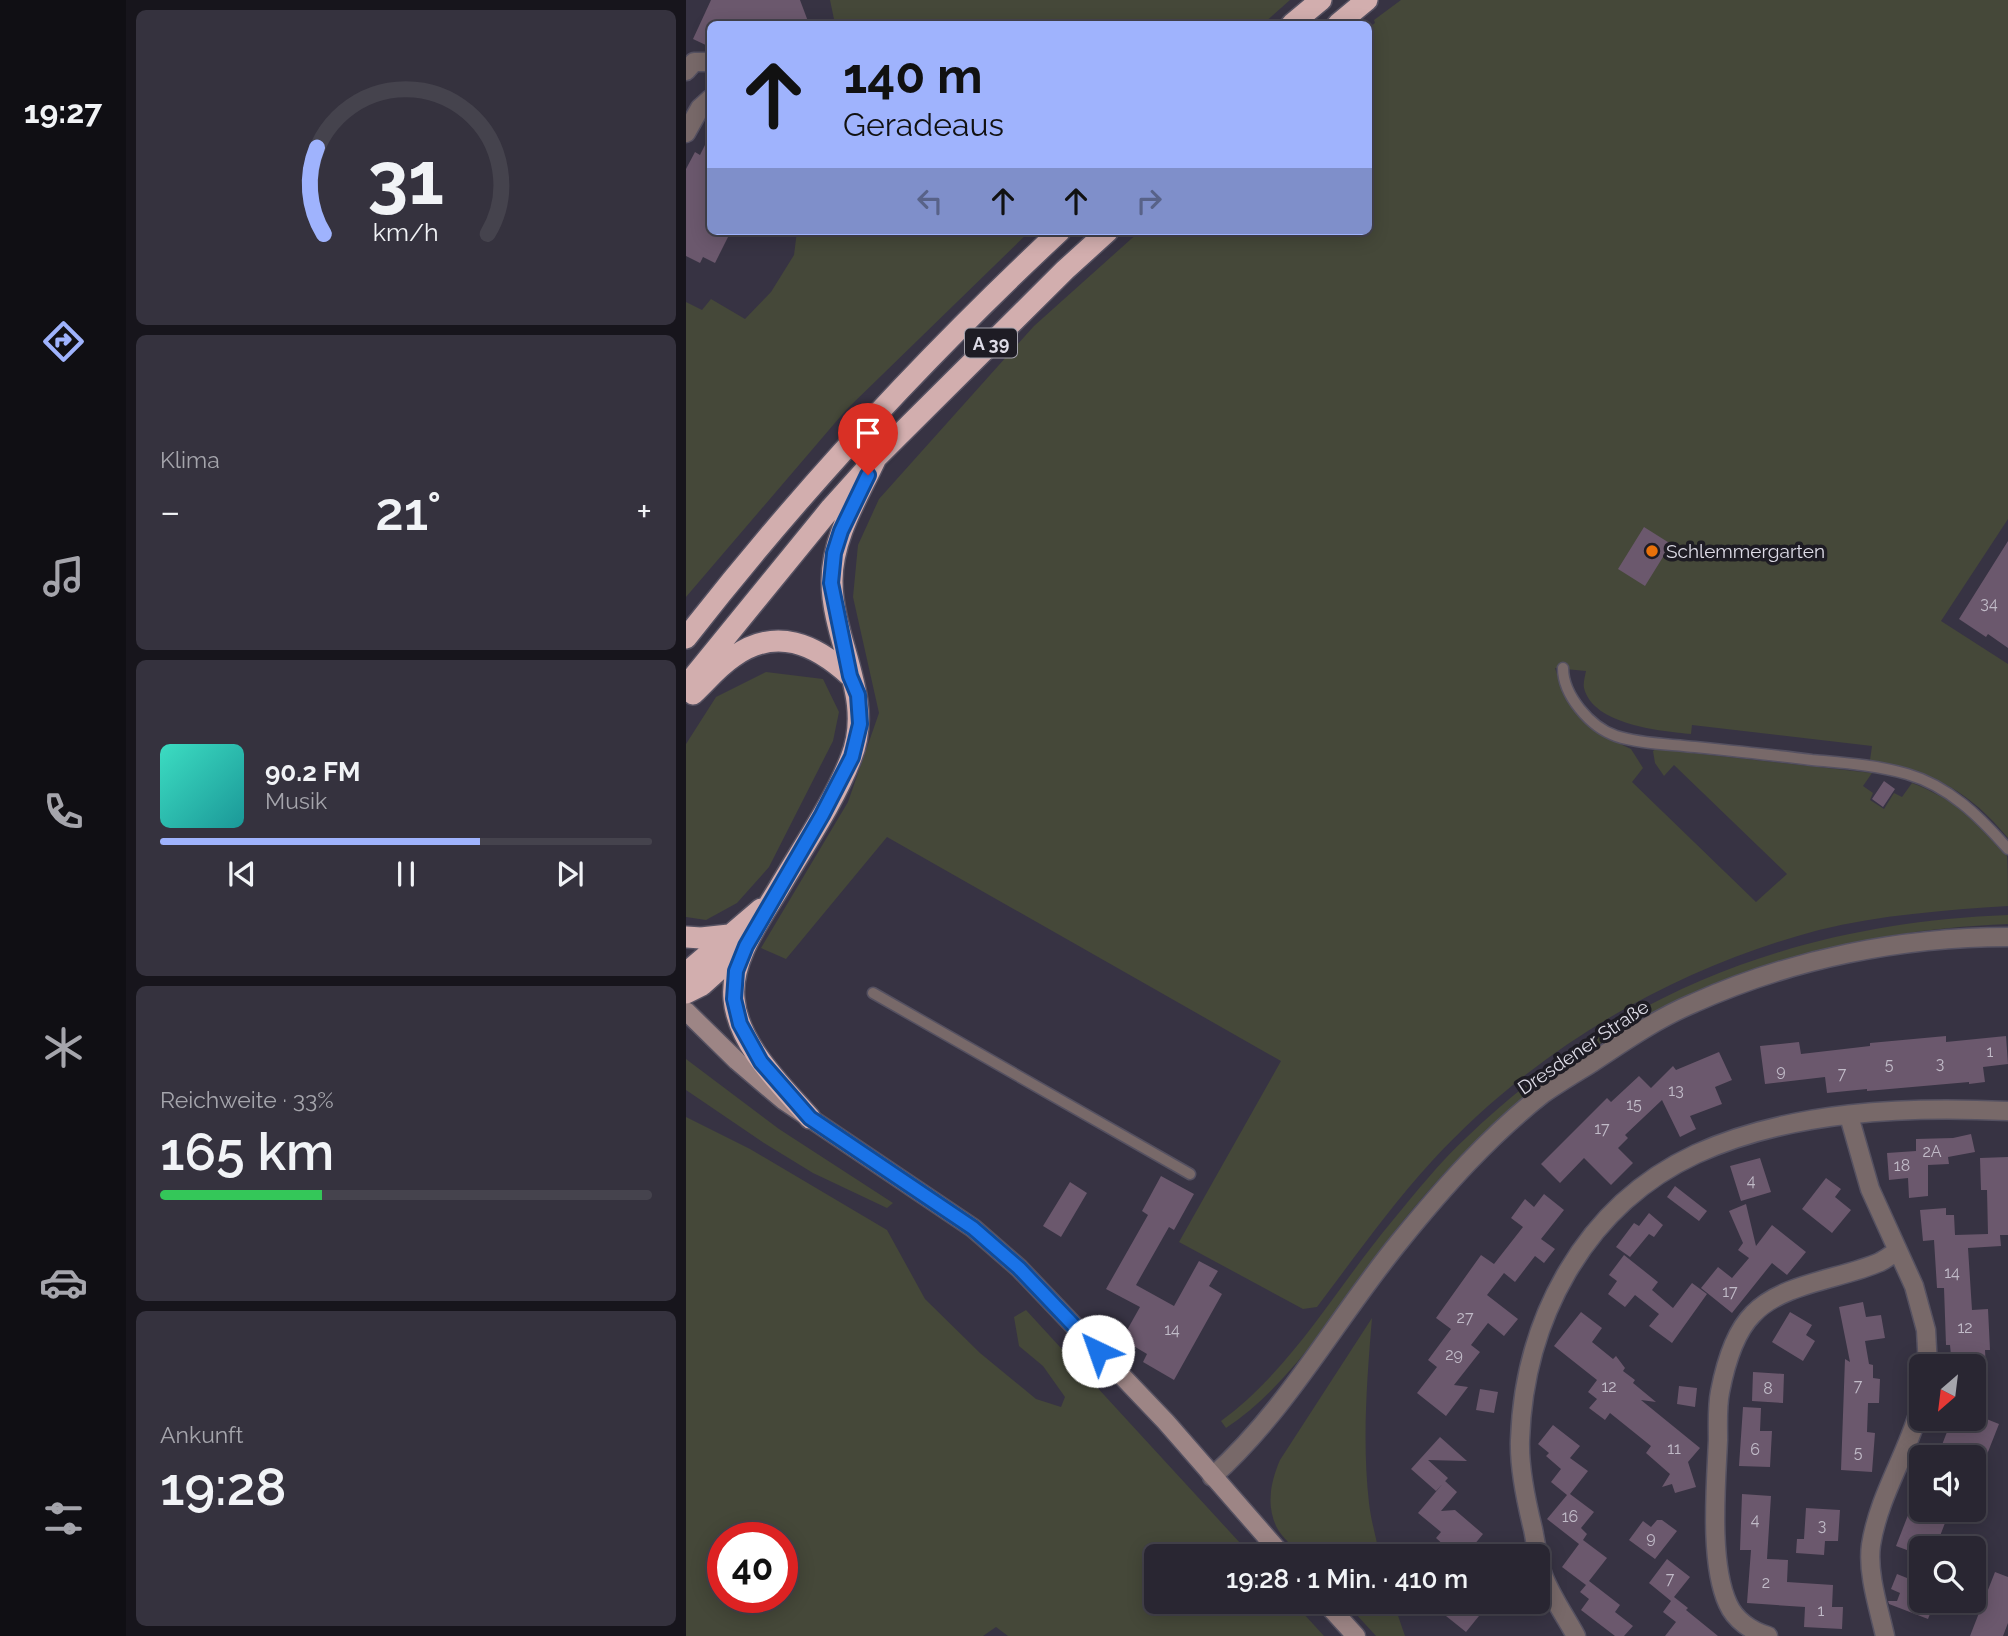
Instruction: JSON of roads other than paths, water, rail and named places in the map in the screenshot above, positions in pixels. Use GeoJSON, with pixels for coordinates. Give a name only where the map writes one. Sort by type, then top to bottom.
{"type":"FeatureCollection","features":[{"type":"Feature","properties":{"kind":"highway"},"geometry":{"type":"LineString","coordinates":[[1296,21],[1321,0]]}},
{"type":"Feature","properties":{"kind":"highway"},"geometry":{"type":"LineString","coordinates":[[1342,21],[1367,0]]}},
{"type":"Feature","properties":{"kind":"highway","name":"A 39"},"geometry":{"type":"LineString","coordinates":[[686,638],[808,488],[982,304],[1056,235]]}},
{"type":"Feature","properties":{"kind":"highway","name":"A 39"},"geometry":{"type":"LineString","coordinates":[[686,686],[831,508],[876,458],[1104,235]]}},
{"type":"Feature","properties":{"kind":"highway"},"geometry":{"type":"LineString","coordinates":[[686,993],[702,985],[771,901],[822,815],[852,757],[860,724],[858,695],[850,676],[831,583],[834,553],[841,531],[876,458]]}},
{"type":"Feature","properties":{"kind":"highway"},"geometry":{"type":"LineString","coordinates":[[686,700],[732,657],[751,646],[771,640],[795,642],[814,648],[850,676]]}},
{"type":"Feature","properties":{"kind":"highway"},"geometry":{"type":"LineString","coordinates":[[686,937],[737,940]]}},
{"type":"Feature","properties":{"kind":"highway"},"geometry":{"type":"LineString","coordinates":[[686,973],[737,940]]}},
{"type":"Feature","properties":{"kind":"highway"},"geometry":{"type":"LineString","coordinates":[[737,940],[734,999],[740,1024],[761,1062],[810,1118]]}},
{"type":"Feature","properties":{"kind":"street"},"geometry":{"type":"LineString","coordinates":[[686,71],[694,62],[707,62]]}},
{"type":"Feature","properties":{"kind":"street"},"geometry":{"type":"LineString","coordinates":[[686,133],[700,108],[707,102]]}},
{"type":"Feature","properties":{"kind":"street","name":"Dresdener Straße"},"geometry":{"type":"LineString","coordinates":[[1212,1477],[1269,1419],[1398,1243],[1440,1193],[1489,1142],[1545,1093],[1646,1027],[1693,1003],[1737,986],[1815,961],[1870,950],[1946,939],[2008,937]]}},
{"type":"Feature","properties":{"kind":"street"},"geometry":{"type":"LineString","coordinates":[[686,1011],[737,1061],[783,1100],[973,1228],[1019,1268],[1166,1422],[1272,1544]]}},
{"type":"Feature","properties":{"kind":"street"},"geometry":{"type":"LineString","coordinates":[[1576,1636],[1543,1575],[1526,1500],[1520,1443],[1525,1386],[1539,1327],[1568,1269],[1609,1213],[1657,1176],[1696,1155],[1738,1138],[1796,1124],[1905,1110],[2008,1111]]}},
{"type":"Feature","properties":{"kind":"street"},"geometry":{"type":"LineString","coordinates":[[1849,1116],[1870,1189],[1914,1286],[1926,1330],[1927,1354]]}},
{"type":"Feature","properties":{"kind":"street"},"geometry":{"type":"LineString","coordinates":[[1768,1636],[1740,1621],[1728,1605],[1719,1576],[1716,1527],[1717,1463],[1720,1395],[1726,1367],[1737,1338],[1751,1315],[1768,1301],[1825,1278],[1879,1262],[1898,1251]]}},
{"type":"Feature","properties":{"kind":"street"},"geometry":{"type":"LineString","coordinates":[[1885,1636],[1874,1592],[1871,1547],[1881,1507],[1912,1432]]}},
{"type":"Feature","properties":{"kind":"street"},"geometry":{"type":"LineString","coordinates":[[1336,1614],[1356,1636]]}},
{"type":"Feature","properties":{"kind":"lane"},"geometry":{"type":"LineString","coordinates":[[1563,668],[1566,685],[1583,712],[1599,727],[1616,736],[1860,765],[1908,774],[1946,791],[1983,820],[2008,849]]}},
{"type":"Feature","properties":{"kind":"lane"},"geometry":{"type":"LineString","coordinates":[[873,993],[1190,1174]]}},
{"type":"Feature","properties":{"kind":"place","name":"Schlemmergarten"},"geometry":{"type":"Point","coordinates":[1652,551]}}]}
